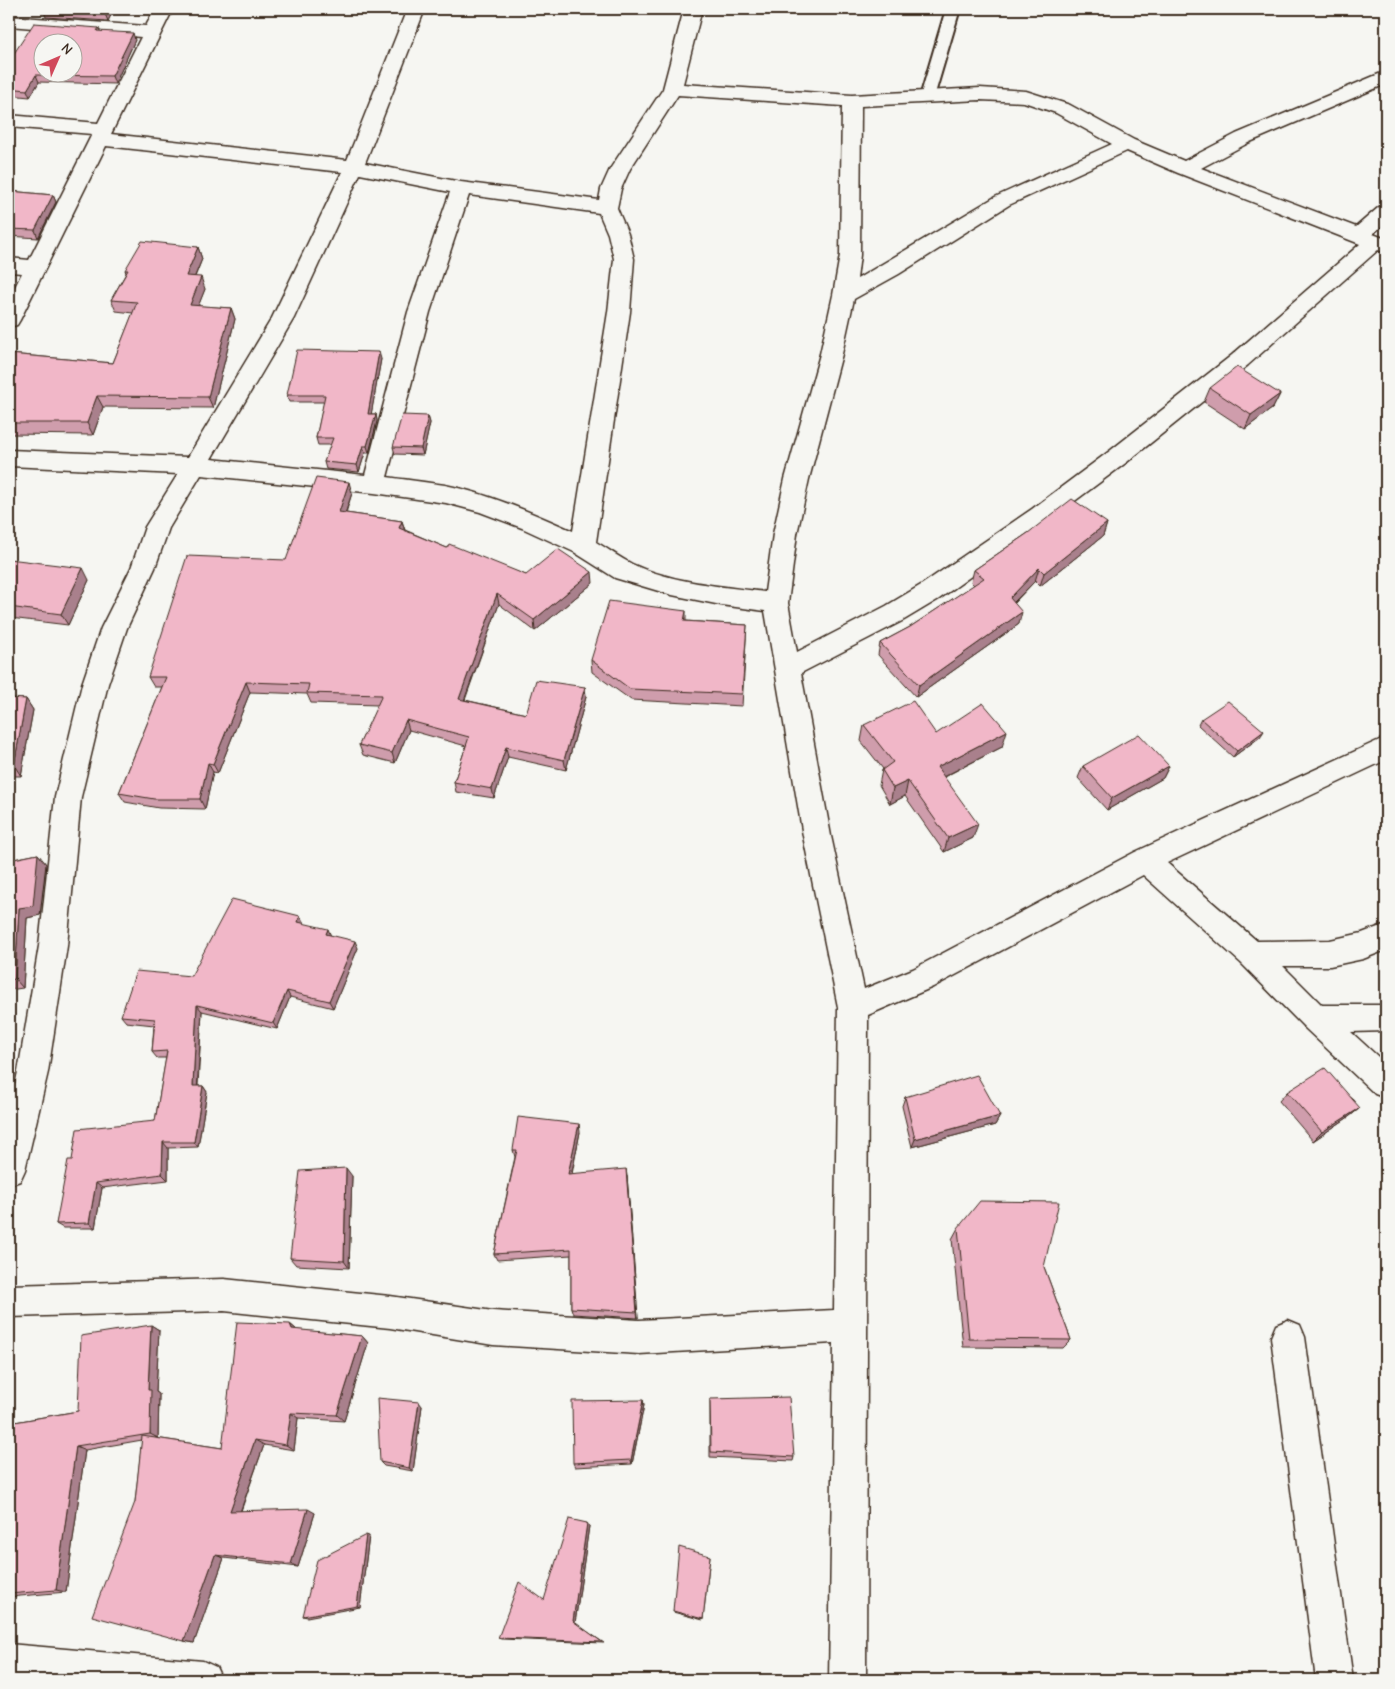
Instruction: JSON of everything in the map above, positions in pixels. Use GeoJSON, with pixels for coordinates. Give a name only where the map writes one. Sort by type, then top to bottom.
{"type":"FeatureCollection","features":[{"type":"Feature","properties":{"kind":"street"},"geometry":{"type":"LineString","coordinates":[[9,320],[164,9]]}},
{"type":"Feature","properties":{"kind":"street"},"geometry":{"type":"LineString","coordinates":[[9,1170],[33,1072],[53,946],[68,797],[94,684],[114,628],[143,568],[157,527],[232,406],[283,318],[354,167],[416,9]]}},
{"type":"Feature","properties":{"kind":"street"},"geometry":{"type":"LineString","coordinates":[[583,546],[619,312],[624,259],[618,234],[607,208],[611,189],[620,169],[672,90],[693,9]]}},
{"type":"Feature","properties":{"kind":"street"},"geometry":{"type":"LineString","coordinates":[[9,21],[151,32]]}},
{"type":"Feature","properties":{"kind":"street"},"geometry":{"type":"LineString","coordinates":[[1184,169],[1243,138],[1386,77]]}},
{"type":"Feature","properties":{"kind":"street"},"geometry":{"type":"LineString","coordinates":[[672,90],[852,101],[999,94],[1026,97],[1063,109],[1128,144],[1184,169],[1373,241]]}},
{"type":"Feature","properties":{"kind":"street"},"geometry":{"type":"LineString","coordinates":[[848,1680],[853,1007],[817,836],[776,603],[785,534],[797,479],[831,354],[844,295],[850,239],[852,101]]}},
{"type":"Feature","properties":{"kind":"street"},"geometry":{"type":"LineString","coordinates":[[9,121],[354,167],[461,188],[607,208]]}},
{"type":"Feature","properties":{"kind":"street"},"geometry":{"type":"LineString","coordinates":[[844,295],[899,265],[1002,201],[1128,144]]}},
{"type":"Feature","properties":{"kind":"street"},"geometry":{"type":"LineString","coordinates":[[374,484],[419,312],[461,188]]}},
{"type":"Feature","properties":{"kind":"street"},"geometry":{"type":"LineString","coordinates":[[787,670],[896,613],[930,592],[1040,515],[1119,456],[1233,366],[1373,241],[1386,212]]}},
{"type":"Feature","properties":{"kind":"street"},"geometry":{"type":"LineString","coordinates":[[9,265],[35,267]]}},
{"type":"Feature","properties":{"kind":"street"},"geometry":{"type":"LineString","coordinates":[[9,458],[194,466],[374,484],[446,494],[486,505],[583,546],[624,571],[672,586],[711,594],[776,603]]}},
{"type":"Feature","properties":{"kind":"street"},"geometry":{"type":"LineString","coordinates":[[853,1007],[923,978],[1145,860],[1386,748]]}},
{"type":"Feature","properties":{"kind":"street"},"geometry":{"type":"LineString","coordinates":[[1145,860],[1251,954],[1316,1019],[1386,1084]]}},
{"type":"Feature","properties":{"kind":"street"},"geometry":{"type":"LineString","coordinates":[[1251,954],[1330,953],[1363,946],[1386,937]]}},
{"type":"Feature","properties":{"kind":"street"},"geometry":{"type":"LineString","coordinates":[[1316,1019],[1386,1018]]}},
{"type":"Feature","properties":{"kind":"street"},"geometry":{"type":"LineString","coordinates":[[9,1301],[224,1295],[390,1312],[493,1328],[639,1337],[852,1326]]}},
{"type":"Feature","properties":{"kind":"street"},"geometry":{"type":"LineString","coordinates":[[1288,1337],[1334,1680]]}},
{"type":"Feature","properties":{"kind":"street"},"geometry":{"type":"LineString","coordinates":[[9,1662],[203,1680]]}},
{"type":"Feature","properties":{"kind":"lane"},"geometry":{"type":"LineString","coordinates":[[927,97],[953,9]]}},
{"type":"Feature","properties":{"kind":"building"},"geometry":{"type":"Polygon","coordinates":[[[43,9],[108,9],[105,14],[43,9]]]}},
{"type":"Feature","properties":{"kind":"building"},"geometry":{"type":"Polygon","coordinates":[[[34,23],[99,28],[97,31],[133,33],[112,76],[82,76],[82,32],[32,32],[32,82],[27,90],[9,88],[9,61],[34,23]]]}},
{"type":"Feature","properties":{"kind":"building"},"geometry":{"type":"Polygon","coordinates":[[[9,191],[53,195],[35,230],[9,229],[9,191]]]}},
{"type":"Feature","properties":{"kind":"building"},"geometry":{"type":"Polygon","coordinates":[[[142,241],[198,247],[186,276],[201,277],[190,305],[231,308],[208,397],[97,396],[87,423],[9,423],[9,354],[113,363],[137,302],[111,300],[128,270],[125,270],[142,241]]]}},
{"type":"Feature","properties":{"kind":"building"},"geometry":{"type":"Polygon","coordinates":[[[297,350],[379,352],[368,414],[376,414],[367,446],[363,446],[357,465],[324,462],[333,438],[316,438],[325,395],[287,395],[297,350]]]}},
{"type":"Feature","properties":{"kind":"building"},"geometry":{"type":"Polygon","coordinates":[[[1237,367],[1280,394],[1251,415],[1210,388],[1237,367]]]}},
{"type":"Feature","properties":{"kind":"building"},"geometry":{"type":"Polygon","coordinates":[[[402,415],[428,416],[421,448],[393,447],[402,415]]]}},
{"type":"Feature","properties":{"kind":"building"},"geometry":{"type":"Polygon","coordinates":[[[316,478],[349,482],[339,512],[402,521],[399,528],[447,548],[449,544],[526,575],[558,549],[592,572],[534,620],[497,594],[459,699],[526,714],[536,680],[585,687],[564,760],[506,747],[492,789],[454,782],[469,737],[406,720],[392,753],[359,745],[382,695],[307,693],[309,684],[246,682],[213,764],[208,763],[200,799],[154,799],[119,793],[166,677],[148,677],[187,556],[286,560],[316,478]]]}},
{"type":"Feature","properties":{"kind":"building"},"geometry":{"type":"Polygon","coordinates":[[[1072,499],[1107,523],[1044,573],[1039,568],[1010,598],[1022,612],[919,685],[880,643],[910,627],[984,578],[974,570],[1028,533],[1072,499]]]}},
{"type":"Feature","properties":{"kind":"building"},"geometry":{"type":"Polygon","coordinates":[[[9,559],[83,568],[61,614],[9,607],[9,559]]]}},
{"type":"Feature","properties":{"kind":"building"},"geometry":{"type":"Polygon","coordinates":[[[609,601],[686,611],[684,621],[747,625],[742,694],[630,689],[591,660],[609,601]]]}},
{"type":"Feature","properties":{"kind":"building"},"geometry":{"type":"Polygon","coordinates":[[[9,698],[26,699],[14,765],[9,765],[9,698]]]}},
{"type":"Feature","properties":{"kind":"building"},"geometry":{"type":"Polygon","coordinates":[[[913,701],[936,734],[983,703],[1007,731],[937,767],[978,824],[948,838],[908,781],[893,788],[882,770],[893,762],[864,725],[913,701]]]}},
{"type":"Feature","properties":{"kind":"building"},"geometry":{"type":"Polygon","coordinates":[[[1228,701],[1264,731],[1237,751],[1201,719],[1228,701]]]}},
{"type":"Feature","properties":{"kind":"building"},"geometry":{"type":"Polygon","coordinates":[[[1139,734],[1169,766],[1112,798],[1083,766],[1139,734]]]}},
{"type":"Feature","properties":{"kind":"building"},"geometry":{"type":"Polygon","coordinates":[[[38,854],[33,906],[19,908],[15,979],[9,980],[9,860],[38,854]]]}},
{"type":"Feature","properties":{"kind":"building"},"geometry":{"type":"Polygon","coordinates":[[[232,899],[300,916],[298,922],[328,929],[326,934],[355,941],[329,1001],[287,991],[273,1023],[197,1005],[193,1086],[203,1086],[194,1142],[163,1142],[162,1174],[96,1183],[89,1223],[56,1224],[68,1160],[72,1160],[77,1129],[155,1121],[167,1051],[152,1052],[155,1019],[121,1016],[136,971],[191,976],[232,899]]]}},
{"type":"Feature","properties":{"kind":"building"},"geometry":{"type":"Polygon","coordinates":[[[1325,1068],[1360,1108],[1322,1132],[1287,1092],[1325,1068]]]}},
{"type":"Feature","properties":{"kind":"building"},"geometry":{"type":"Polygon","coordinates":[[[977,1075],[1000,1116],[915,1139],[905,1097],[977,1075]]]}},
{"type":"Feature","properties":{"kind":"building"},"geometry":{"type":"Polygon","coordinates":[[[518,1117],[579,1124],[568,1174],[626,1169],[637,1312],[571,1308],[571,1249],[494,1254],[517,1150],[513,1150],[518,1117]]]}},
{"type":"Feature","properties":{"kind":"building"},"geometry":{"type":"Polygon","coordinates":[[[346,1168],[344,1261],[290,1258],[300,1171],[346,1168]]]}},
{"type":"Feature","properties":{"kind":"building"},"geometry":{"type":"Polygon","coordinates":[[[980,1201],[1059,1202],[1044,1267],[1071,1340],[969,1339],[958,1228],[980,1201]]]}},
{"type":"Feature","properties":{"kind":"building"},"geometry":{"type":"Polygon","coordinates":[[[237,1322],[290,1324],[292,1329],[362,1336],[337,1415],[291,1413],[286,1445],[255,1440],[230,1511],[308,1509],[291,1564],[215,1555],[184,1641],[92,1616],[135,1502],[142,1436],[222,1448],[237,1322]]]}},
{"type":"Feature","properties":{"kind":"building"},"geometry":{"type":"Polygon","coordinates":[[[151,1325],[148,1390],[151,1390],[150,1434],[76,1446],[56,1590],[9,1594],[9,1423],[78,1411],[81,1336],[151,1325]]]}},
{"type":"Feature","properties":{"kind":"building"},"geometry":{"type":"Polygon","coordinates":[[[789,1397],[794,1457],[711,1452],[710,1399],[789,1397]]]}},
{"type":"Feature","properties":{"kind":"building"},"geometry":{"type":"Polygon","coordinates":[[[377,1398],[419,1402],[409,1468],[380,1462],[377,1398]]]}},
{"type":"Feature","properties":{"kind":"building"},"geometry":{"type":"Polygon","coordinates":[[[643,1400],[631,1460],[573,1463],[572,1401],[643,1400]]]}},
{"type":"Feature","properties":{"kind":"building"},"geometry":{"type":"Polygon","coordinates":[[[569,1519],[587,1523],[573,1621],[602,1642],[498,1638],[519,1582],[544,1600],[569,1519]]]}},
{"type":"Feature","properties":{"kind":"building"},"geometry":{"type":"Polygon","coordinates":[[[366,1535],[357,1606],[303,1616],[317,1560],[366,1535]]]}},
{"type":"Feature","properties":{"kind":"building"},"geometry":{"type":"Polygon","coordinates":[[[679,1547],[710,1556],[703,1619],[673,1611],[679,1547]]]}}]}
